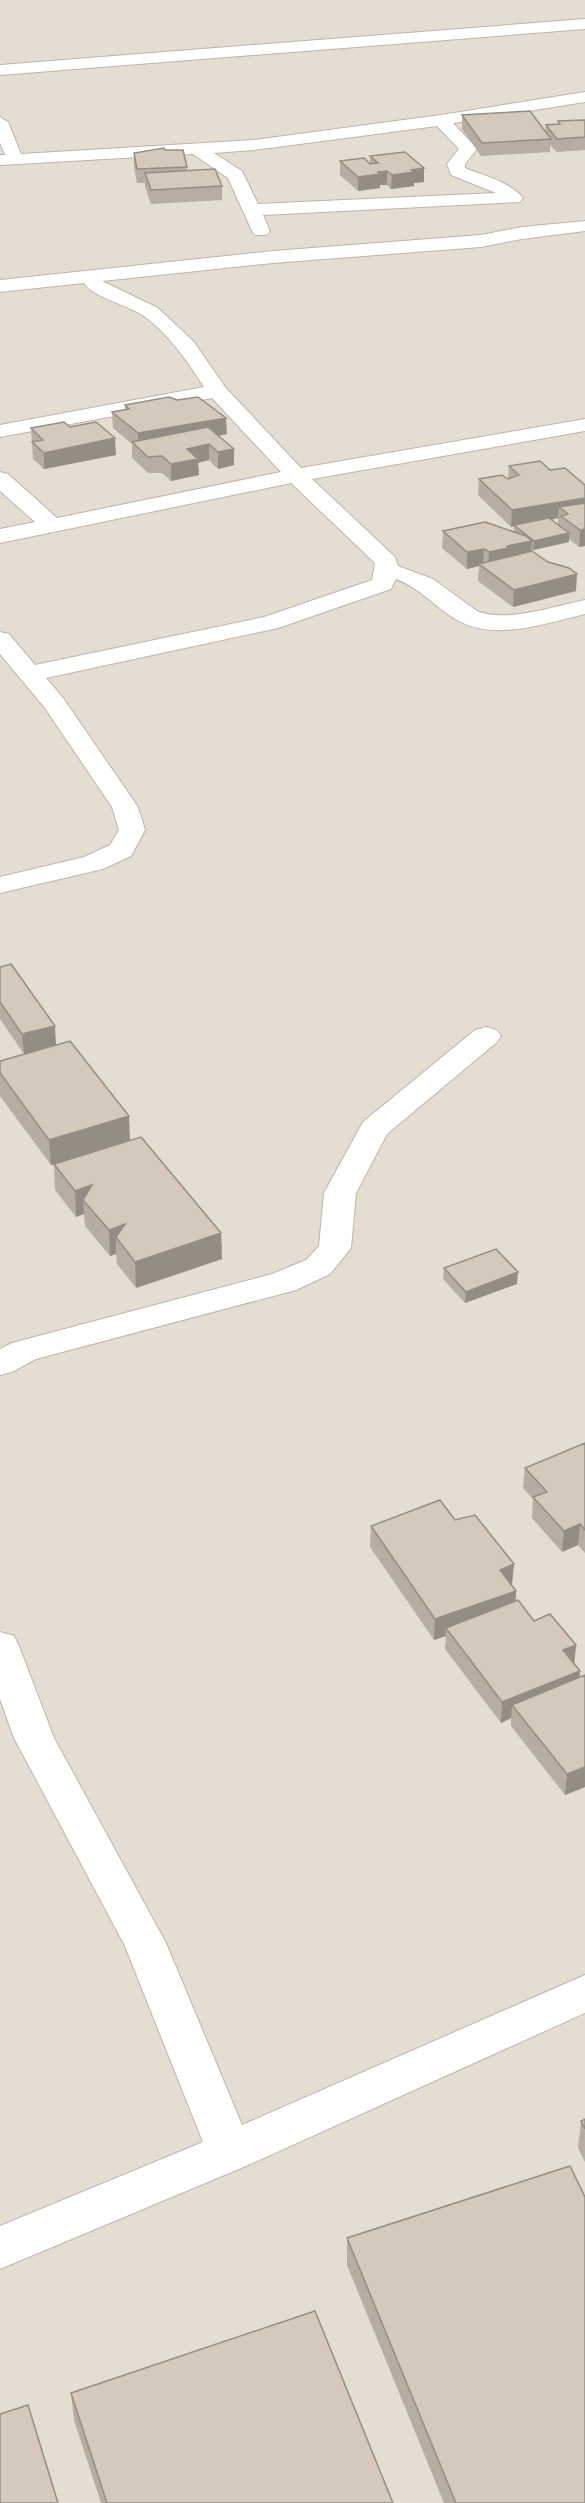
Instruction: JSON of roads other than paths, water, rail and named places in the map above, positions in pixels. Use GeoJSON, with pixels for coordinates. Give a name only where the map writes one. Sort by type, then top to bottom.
{"type":"FeatureCollection","features":[{"type":"Feature","properties":{"kind":"street"},"geometry":{"type":"LineString","coordinates":[[0,70],[585,24]]}},
{"type":"Feature","properties":{"kind":"street"},"geometry":{"type":"LineString","coordinates":[[0,122],[7,159],[197,149],[321,137],[585,97]]}},
{"type":"Feature","properties":{"kind":"street"},"geometry":{"type":"LineString","coordinates":[[251,210],[520,201],[500,188],[457,171],[456,164],[468,149],[441,120]]}},
{"type":"Feature","properties":{"kind":"street"},"geometry":{"type":"LineString","coordinates":[[197,149],[236,175],[273,257]]}},
{"type":"Feature","properties":{"kind":"street"},"geometry":{"type":"LineString","coordinates":[[547,214],[583,226]]}},
{"type":"Feature","properties":{"kind":"street"},"geometry":{"type":"LineString","coordinates":[[0,286],[273,257],[481,241],[522,233],[583,226]]}},
{"type":"Feature","properties":{"kind":"street"},"geometry":{"type":"LineString","coordinates":[[30,674],[270,624],[383,584],[387,562],[296,475],[217,391],[187,346],[151,312],[126,298],[95,286],[89,275]]}},
{"type":"Feature","properties":{"kind":"street"},"geometry":{"type":"LineString","coordinates":[[0,431],[217,391]]}},
{"type":"Feature","properties":{"kind":"street"},"geometry":{"type":"LineString","coordinates":[[0,536],[296,475],[585,425]]}},
{"type":"Feature","properties":{"kind":"street"},"geometry":{"type":"LineString","coordinates":[[0,479],[52,525]]}},
{"type":"Feature","properties":{"kind":"street"},"geometry":{"type":"LineString","coordinates":[[385,570],[409,574],[423,580],[460,611],[471,618],[482,621],[512,620],[585,607]]}},
{"type":"Feature","properties":{"kind":"street"},"geometry":{"type":"LineString","coordinates":[[0,639],[54,703],[125,807],[132,830],[121,850],[93,863],[0,885]]}},
{"type":"Feature","properties":{"kind":"street"},"geometry":{"type":"LineString","coordinates":[[0,1364],[24,1351],[284,1282],[318,1267],[334,1248],[340,1193],[374,1129],[486,1036]]}},
{"type":"Feature","properties":{"kind":"street"},"geometry":{"type":"LineString","coordinates":[[0,1646],[34,1737],[145,1943],[230,2152]]}},
{"type":"Feature","properties":{"kind":"street"},"geometry":{"type":"LineString","coordinates":[[0,2248],[230,2152],[585,1993]]}}]}
